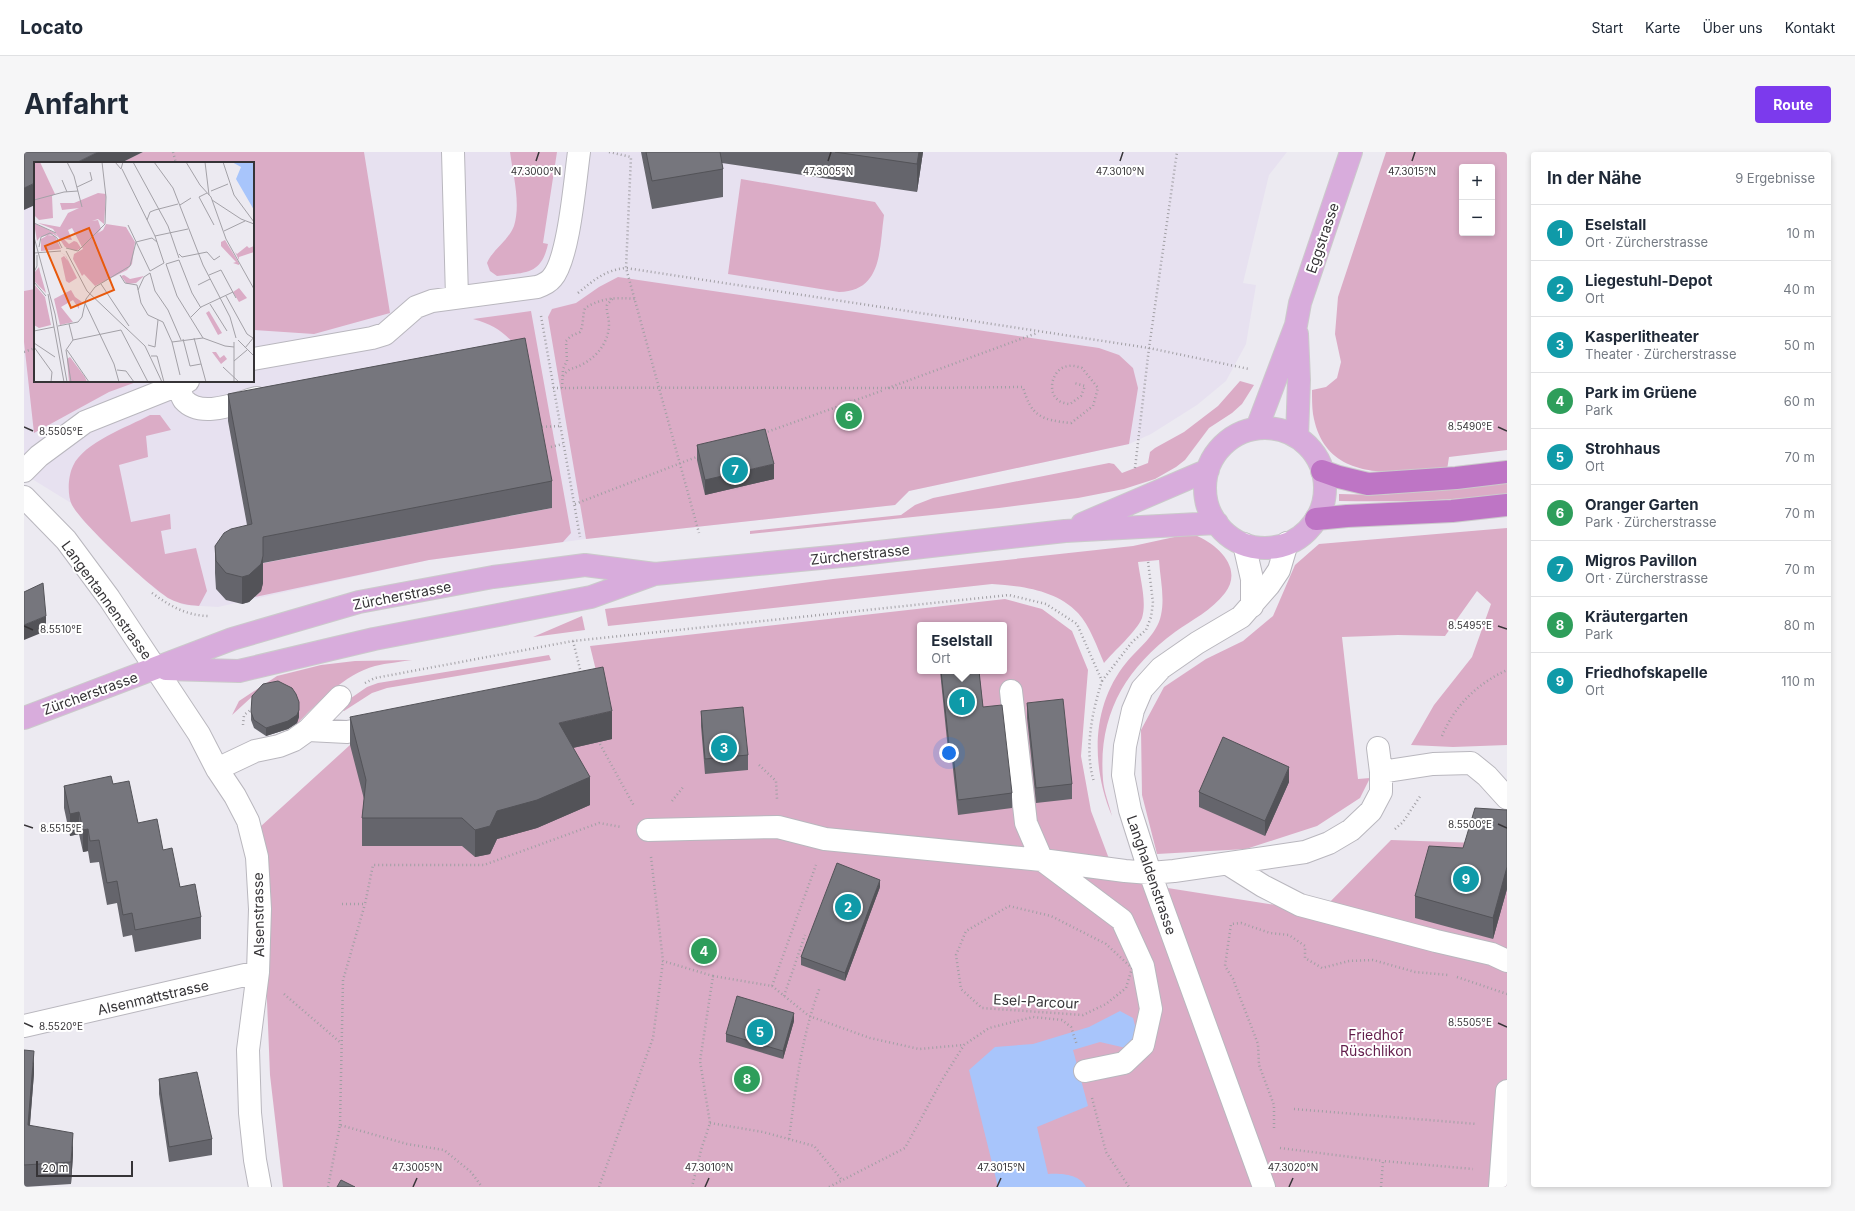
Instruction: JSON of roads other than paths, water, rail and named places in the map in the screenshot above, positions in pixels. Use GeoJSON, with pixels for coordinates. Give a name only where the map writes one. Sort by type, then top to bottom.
{"type":"FeatureCollection","features":[{"type":"Feature","properties":{"kind":"highway"},"geometry":{"type":"LineString","coordinates":[[1322,471],[1356,482],[1380,484],[1507,472]]}},
{"type":"Feature","properties":{"kind":"highway"},"geometry":{"type":"LineString","coordinates":[[1316,519],[1452,511],[1507,505]]}},
{"type":"Feature","properties":{"kind":"main road","name":"Eggstrasse"},"geometry":{"type":"LineString","coordinates":[[1257,428],[1296,325],[1300,303],[1351,152]]}},
{"type":"Feature","properties":{"kind":"main road","name":"Eggstrasse"},"geometry":{"type":"LineString","coordinates":[[1296,325],[1299,380],[1297,437]]}},
{"type":"Feature","properties":{"kind":"main road"},"geometry":{"type":"LineString","coordinates":[[1257,428],[1271,428],[1284,431],[1297,437],[1313,452],[1322,471],[1324,496],[1316,519],[1303,533],[1287,543],[1273,547],[1258,547],[1244,544],[1225,532],[1211,514],[1206,498],[1206,481],[1208,470],[1221,447],[1232,438],[1244,432],[1257,428]]}},
{"type":"Feature","properties":{"kind":"main road","name":"Zürcherstrasse"},"geometry":{"type":"LineString","coordinates":[[1065,530],[1208,470]]}},
{"type":"Feature","properties":{"kind":"main road","name":"Zürcherstrasse"},"geometry":{"type":"LineString","coordinates":[[24,718],[232,639],[374,599],[493,577],[585,565],[656,574],[852,555],[1065,530],[1217,523]]}},
{"type":"Feature","properties":{"kind":"main road","name":"Zürcherstrasse"},"geometry":{"type":"LineString","coordinates":[[157,668],[238,671],[374,639],[591,597],[656,574]]}},
{"type":"Feature","properties":{"kind":"street"},"geometry":{"type":"LineString","coordinates":[[453,152],[457,297]]}},
{"type":"Feature","properties":{"kind":"street"},"geometry":{"type":"LineString","coordinates":[[254,360],[372,338],[390,330],[416,307],[432,301],[537,287],[546,283],[553,277],[564,255],[579,152]]}},
{"type":"Feature","properties":{"kind":"street"},"geometry":{"type":"LineString","coordinates":[[24,471],[38,456],[85,422],[183,383],[184,399],[199,408],[208,409],[262,397]]}},
{"type":"Feature","properties":{"kind":"street","name":"Langentannenstrasse"},"geometry":{"type":"LineString","coordinates":[[24,497],[66,540],[96,579],[157,668]]}},
{"type":"Feature","properties":{"kind":"street","name":"Langhaldenstrasse"},"geometry":{"type":"LineString","coordinates":[[1264,1187],[1150,873],[1130,810],[1123,775],[1125,746],[1133,710],[1142,689],[1161,668],[1197,642],[1241,617],[1252,606],[1269,585],[1278,570],[1287,543]]}},
{"type":"Feature","properties":{"kind":"street"},"geometry":{"type":"LineString","coordinates":[[1244,544],[1252,579],[1252,606]]}},
{"type":"Feature","properties":{"kind":"street","name":"Alsenstrasse"},"geometry":{"type":"LineString","coordinates":[[157,668],[198,734],[217,769],[235,796],[248,821],[257,857],[260,909],[258,972],[248,1050],[250,1113],[255,1160],[260,1187]]}},
{"type":"Feature","properties":{"kind":"street"},"geometry":{"type":"LineString","coordinates":[[1011,691],[1026,823],[1042,860],[1122,920],[1144,966],[1151,1009],[1142,1045],[1124,1063],[1082,1062]]}},
{"type":"Feature","properties":{"kind":"street"},"geometry":{"type":"LineString","coordinates":[[217,769],[255,751],[279,746],[294,740],[308,730],[340,697]]}},
{"type":"Feature","properties":{"kind":"street"},"geometry":{"type":"LineString","coordinates":[[308,730],[347,732],[398,722]]}},
{"type":"Feature","properties":{"kind":"street"},"geometry":{"type":"LineString","coordinates":[[648,830],[778,827],[825,839],[1042,860],[1150,873],[1228,864],[1305,852],[1329,844],[1351,830],[1371,811],[1381,792],[1381,772],[1378,748]]}},
{"type":"Feature","properties":{"kind":"street"},"geometry":{"type":"LineString","coordinates":[[1381,772],[1433,764],[1471,763],[1487,776],[1507,798]]}},
{"type":"Feature","properties":{"kind":"street"},"geometry":{"type":"LineString","coordinates":[[1228,864],[1264,886],[1300,905],[1436,941],[1492,954],[1507,961]]}},
{"type":"Feature","properties":{"kind":"street","name":"Alsenmattstrasse"},"geometry":{"type":"LineString","coordinates":[[24,1026],[258,972]]}},
{"type":"Feature","properties":{"kind":"street"},"geometry":{"type":"LineString","coordinates":[[1500,1179],[1507,1091]]}},
{"type":"Feature","properties":{"kind":"water"},"geometry":{"type":"Polygon","coordinates":[[[1120,1011],[1133,1018],[1138,1037],[1126,1048],[1100,1042],[1073,1050],[1088,1106],[1037,1127],[1048,1174],[1064,1174],[1075,1177],[1079,1179],[1086,1187],[998,1187],[969,1070],[995,1047],[1033,1044],[1089,1027],[1120,1011]]]}},
{"type":"Feature","properties":{"kind":"place","name":"Oranger Garten"},"geometry":{"type":"Point","coordinates":[849,416]}},
{"type":"Feature","properties":{"kind":"place","name":"Migros Pavillon"},"geometry":{"type":"Point","coordinates":[735,470]}},
{"type":"Feature","properties":{"kind":"place","name":"Eselstall"},"geometry":{"type":"Point","coordinates":[962,702]}},
{"type":"Feature","properties":{"kind":"place","name":"Kasperlitheater"},"geometry":{"type":"Point","coordinates":[724,748]}},
{"type":"Feature","properties":{"kind":"place","name":"Friedhofskapelle"},"geometry":{"type":"Point","coordinates":[1466,879]}},
{"type":"Feature","properties":{"kind":"place","name":"Liegestuhl-Depot"},"geometry":{"type":"Point","coordinates":[848,907]}},
{"type":"Feature","properties":{"kind":"place","name":"Park im Grüene"},"geometry":{"type":"Point","coordinates":[704,951]}},
{"type":"Feature","properties":{"kind":"place","name":"Strohhaus"},"geometry":{"type":"Point","coordinates":[760,1032]}},
{"type":"Feature","properties":{"kind":"place","name":"Kräutergarten"},"geometry":{"type":"Point","coordinates":[747,1079]}},
{"type":"Feature","properties":{"kind":"park label","name":"Friedhof Rüschlikon"},"geometry":{"type":"Point","coordinates":[1376,1042]}}]}
